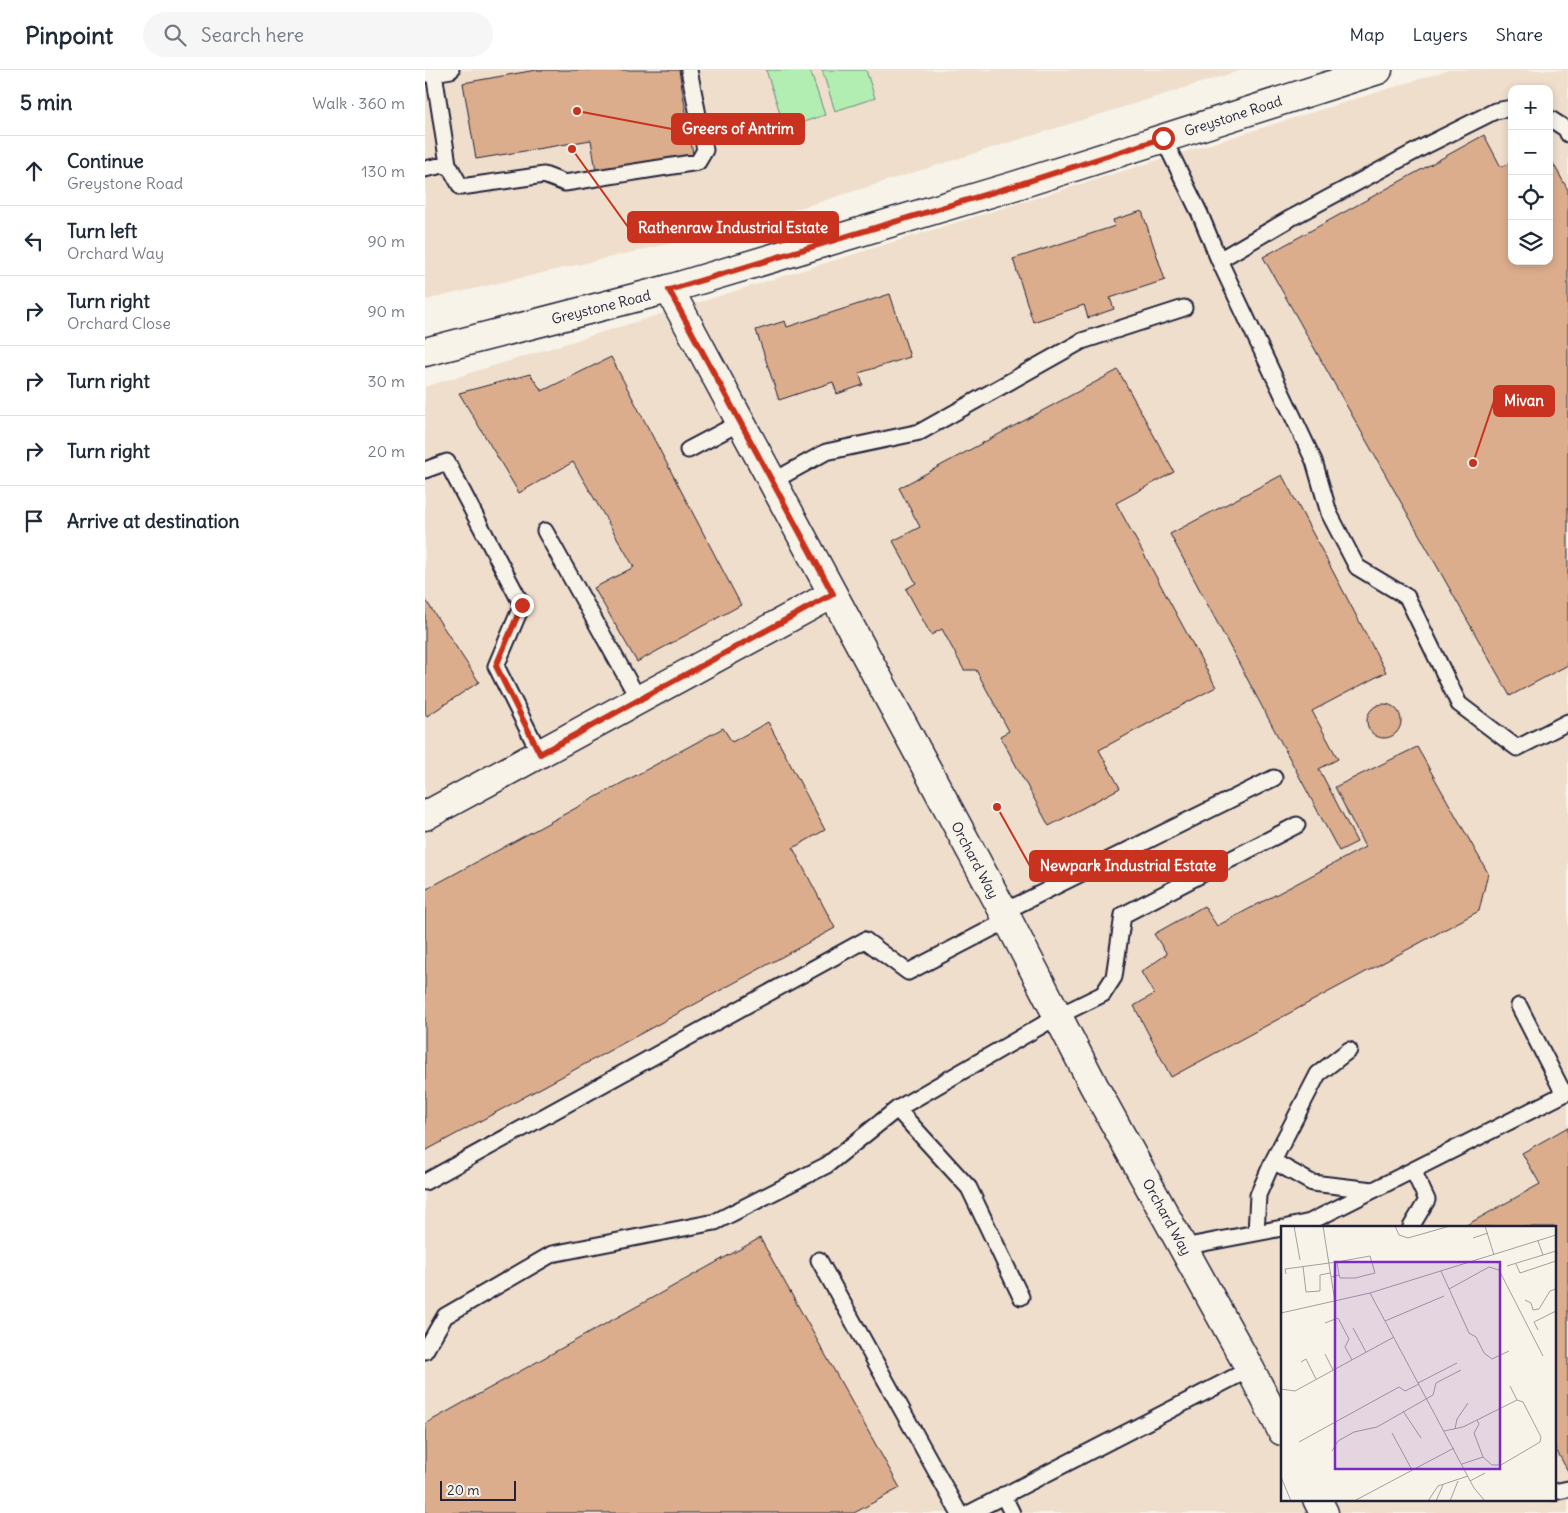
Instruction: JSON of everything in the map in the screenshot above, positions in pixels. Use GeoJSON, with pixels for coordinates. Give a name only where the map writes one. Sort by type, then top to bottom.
{"type":"FeatureCollection","features":[{"type":"Feature","properties":{"kind":"street","name":"Greystone Road"},"geometry":{"type":"LineString","coordinates":[[425,352],[669,290],[1017,185],[1378,70]]}},
{"type":"Feature","properties":{"kind":"street","name":"Orchard Way"},"geometry":{"type":"LineString","coordinates":[[669,290],[773,481],[1094,1086],[1250,1369],[1281,1429]]}},
{"type":"Feature","properties":{"kind":"street"},"geometry":{"type":"LineString","coordinates":[[425,816],[833,594]]}},
{"type":"Feature","properties":{"kind":"street"},"geometry":{"type":"LineString","coordinates":[[1318,1500],[1324,1513]]}},
{"type":"Feature","properties":{"kind":"lane"},"geometry":{"type":"LineString","coordinates":[[451,70],[430,74],[448,164],[461,187],[544,174],[565,183],[698,162],[705,150],[689,70]]}},
{"type":"Feature","properties":{"kind":"lane"},"geometry":{"type":"LineString","coordinates":[[1219,260],[1291,218],[1429,144],[1495,111],[1508,109]]}},
{"type":"Feature","properties":{"kind":"lane"},"geometry":{"type":"LineString","coordinates":[[1553,121],[1566,129],[1568,134]]}},
{"type":"Feature","properties":{"kind":"lane"},"geometry":{"type":"LineString","coordinates":[[1163,138],[1314,461],[1329,513],[1357,568],[1407,597],[1459,704],[1517,748],[1568,722]]}},
{"type":"Feature","properties":{"kind":"lane"},"geometry":{"type":"LineString","coordinates":[[425,169],[448,164]]}},
{"type":"Feature","properties":{"kind":"lane"},"geometry":{"type":"LineString","coordinates":[[773,481],[826,452],[920,432],[1082,341],[1183,308]]}},
{"type":"Feature","properties":{"kind":"lane"},"geometry":{"type":"LineString","coordinates":[[688,450],[741,422]]}},
{"type":"Feature","properties":{"kind":"lane"},"geometry":{"type":"LineString","coordinates":[[425,470],[447,462],[522,605],[496,666],[540,754]]}},
{"type":"Feature","properties":{"kind":"lane"},"geometry":{"type":"LineString","coordinates":[[545,531],[639,700]]}},
{"type":"Feature","properties":{"kind":"lane"},"geometry":{"type":"LineString","coordinates":[[425,1182],[865,940],[908,972],[1005,916],[1274,778]]}},
{"type":"Feature","properties":{"kind":"lane"},"geometry":{"type":"LineString","coordinates":[[425,1351],[445,1316],[553,1254],[715,1222],[827,1165],[897,1109],[1057,1016],[1103,994],[1115,977],[1123,915],[1297,825]]}},
{"type":"Feature","properties":{"kind":"lane"},"geometry":{"type":"LineString","coordinates":[[1293,1226],[1311,1222],[1566,1093],[1519,1006]]}},
{"type":"Feature","properties":{"kind":"lane"},"geometry":{"type":"LineString","coordinates":[[1257,1233],[1258,1195],[1273,1161],[1318,1074],[1349,1050]]}},
{"type":"Feature","properties":{"kind":"lane"},"geometry":{"type":"LineString","coordinates":[[897,1109],[969,1188],[1021,1297]]}},
{"type":"Feature","properties":{"kind":"lane"},"geometry":{"type":"LineString","coordinates":[[1273,1161],[1312,1183],[1373,1190]]}},
{"type":"Feature","properties":{"kind":"lane"},"geometry":{"type":"LineString","coordinates":[[1412,1226],[1427,1200],[1413,1170]]}},
{"type":"Feature","properties":{"kind":"lane"},"geometry":{"type":"LineString","coordinates":[[1183,1247],[1281,1228]]}},
{"type":"Feature","properties":{"kind":"lane"},"geometry":{"type":"LineString","coordinates":[[819,1260],[959,1513]]}},
{"type":"Feature","properties":{"kind":"lane"},"geometry":{"type":"LineString","coordinates":[[969,1513],[1250,1369]]}},
{"type":"Feature","properties":{"kind":"lane"},"geometry":{"type":"LineString","coordinates":[[1555,1492],[1568,1488]]}},
{"type":"Feature","properties":{"kind":"lane"},"geometry":{"type":"LineString","coordinates":[[1003,1495],[1012,1513]]}},
{"type":"Feature","properties":{"kind":"shaded area"},"geometry":{"type":"Polygon","coordinates":[[[425,70],[1242,70],[733,229],[425,300],[425,70]]]}},
{"type":"Feature","properties":{"kind":"shaded area"},"geometry":{"type":"Polygon","coordinates":[[[1449,70],[1568,70],[1568,1513],[425,1513],[425,387],[1449,70]]]}},
{"type":"Feature","properties":{"kind":"green space"},"geometry":{"type":"Polygon","coordinates":[[[766,70],[810,70],[825,115],[785,128],[766,70]]]}},
{"type":"Feature","properties":{"kind":"green space"},"geometry":{"type":"Polygon","coordinates":[[[822,70],[866,70],[875,98],[835,111],[822,70]]]}},
{"type":"Feature","properties":{"kind":"building"},"geometry":{"type":"Polygon","coordinates":[[[536,70],[679,70],[694,160],[597,177],[591,140],[476,159],[463,83],[536,70]]]}},
{"type":"Feature","properties":{"kind":"building"},"geometry":{"type":"Polygon","coordinates":[[[1484,135],[1501,167],[1508,164],[1508,265],[1553,265],[1553,163],[1568,190],[1568,665],[1510,696],[1263,257],[1484,135]]]}},
{"type":"Feature","properties":{"kind":"building"},"geometry":{"type":"Polygon","coordinates":[[[1142,211],[1165,280],[1110,298],[1114,309],[1088,318],[1084,305],[1033,322],[1013,259],[1115,226],[1113,220],[1142,211]]]}},
{"type":"Feature","properties":{"kind":"building"},"geometry":{"type":"Polygon","coordinates":[[[890,294],[910,357],[859,373],[863,385],[837,394],[833,382],[779,400],[756,330],[785,321],[787,327],[890,294]]]}},
{"type":"Feature","properties":{"kind":"building"},"geometry":{"type":"Polygon","coordinates":[[[611,357],[741,605],[637,662],[594,588],[634,567],[573,462],[519,493],[459,393],[530,374],[542,391],[611,357]]]}},
{"type":"Feature","properties":{"kind":"building"},"geometry":{"type":"Polygon","coordinates":[[[1118,370],[1174,472],[1116,503],[1216,687],[1099,750],[1120,788],[1049,826],[1000,736],[1009,731],[976,670],[964,670],[942,629],[931,635],[906,589],[916,583],[893,541],[920,527],[899,488],[1118,370]]]}},
{"type":"Feature","properties":{"kind":"building"},"geometry":{"type":"Polygon","coordinates":[[[1282,475],[1386,672],[1312,711],[1338,759],[1319,769],[1357,842],[1339,851],[1170,534],[1282,475]]]}},
{"type":"Feature","properties":{"kind":"building"},"geometry":{"type":"Polygon","coordinates":[[[425,599],[479,682],[427,716],[425,713],[425,599]]]}},
{"type":"Feature","properties":{"kind":"building"},"geometry":{"type":"Polygon","coordinates":[[[1384,704],[1396,709],[1401,721],[1396,733],[1384,738],[1372,733],[1367,721],[1372,709],[1384,704]]]}},
{"type":"Feature","properties":{"kind":"building"},"geometry":{"type":"Polygon","coordinates":[[[768,722],[825,830],[793,848],[835,928],[425,1151],[425,890],[723,728],[732,742],[768,722]]]}},
{"type":"Feature","properties":{"kind":"building"},"geometry":{"type":"Polygon","coordinates":[[[1417,747],[1488,873],[1479,911],[1171,1077],[1134,1006],[1154,994],[1141,972],[1167,954],[1154,934],[1204,906],[1217,926],[1365,847],[1335,787],[1417,747]]]}},
{"type":"Feature","properties":{"kind":"building"},"geometry":{"type":"Polygon","coordinates":[[[1568,1127],[1568,1471],[1555,1448],[1555,1226],[1465,1226],[1540,1184],[1522,1153],[1568,1127]]]}},
{"type":"Feature","properties":{"kind":"building"},"geometry":{"type":"Polygon","coordinates":[[[760,1238],[900,1488],[854,1513],[425,1513],[425,1424],[760,1238]]]}},
{"type":"Feature","properties":{"kind":"place","name":"Greers of Antrim"},"geometry":{"type":"Point","coordinates":[577,111]}},
{"type":"Feature","properties":{"kind":"place","name":"Rathenraw Industrial Estate"},"geometry":{"type":"Point","coordinates":[572,149]}},
{"type":"Feature","properties":{"kind":"place","name":"Mivan"},"geometry":{"type":"Point","coordinates":[1473,463]}},
{"type":"Feature","properties":{"kind":"place","name":"Newpark Industrial Estate"},"geometry":{"type":"Point","coordinates":[997,807]}},
{"type":"Feature","properties":{"kind":"route"},"geometry":{"type":"LineString","coordinates":[[522,605],[496,666],[540,754],[833,594],[669,290],[1017,185],[1163,138]]}}]}
